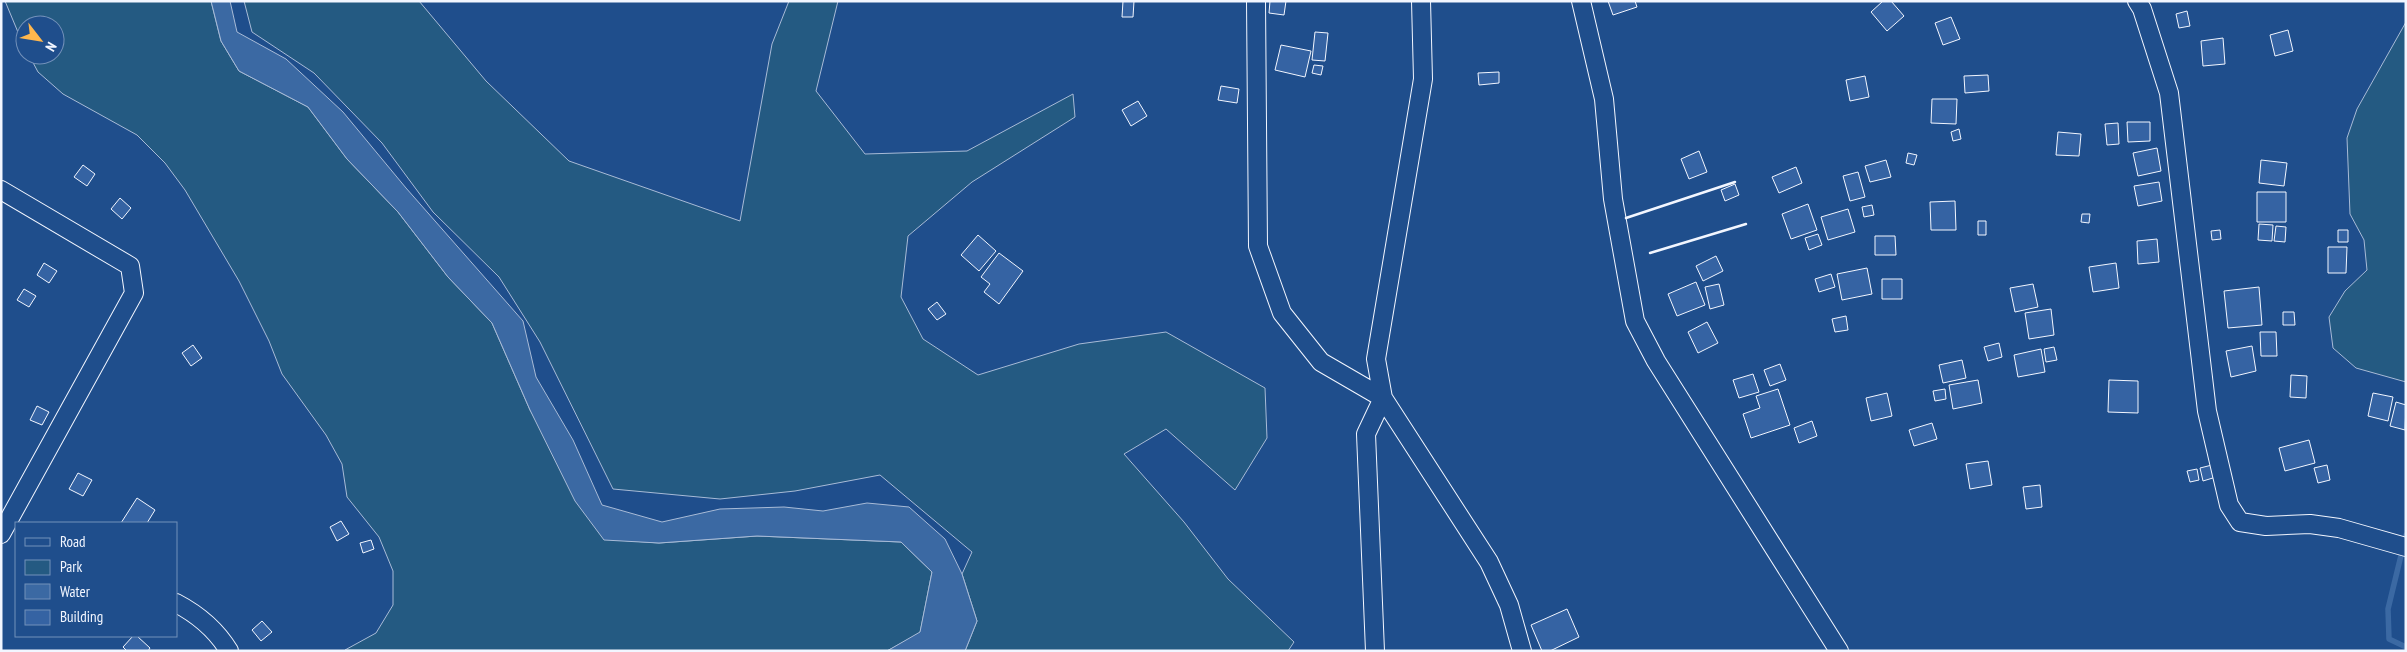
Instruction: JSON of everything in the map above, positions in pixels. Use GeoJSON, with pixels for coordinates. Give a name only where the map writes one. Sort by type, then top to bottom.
{"type":"FeatureCollection","features":[{"type":"Feature","properties":{"kind":"street"},"geometry":{"type":"LineString","coordinates":[[1256,1],[1258,246],[1282,313],[1321,362],[1383,398]]}},
{"type":"Feature","properties":{"kind":"street"},"geometry":{"type":"LineString","coordinates":[[1420,1],[1423,79],[1376,359],[1383,398],[1490,562],[1509,605],[1522,651]]}},
{"type":"Feature","properties":{"kind":"street"},"geometry":{"type":"LineString","coordinates":[[1581,1],[1604,99],[1613,199],[1635,321],[1656,361],[1839,651]]}},
{"type":"Feature","properties":{"kind":"street"},"geometry":{"type":"LineString","coordinates":[[2137,1],[2142,8],[2169,93],[2207,411],[2229,505],[2240,522],[2266,526],[2310,524],[2339,528],[2406,547]]}},
{"type":"Feature","properties":{"kind":"street"},"geometry":{"type":"LineString","coordinates":[[1,190],[130,266],[134,293],[8,522]]}},
{"type":"Feature","properties":{"kind":"street"},"geometry":{"type":"LineString","coordinates":[[1375,651],[1366,434],[1383,398]]}},
{"type":"Feature","properties":{"kind":"street"},"geometry":{"type":"LineString","coordinates":[[178,604],[191,611],[222,640],[229,651]]}},
{"type":"Feature","properties":{"kind":"green space"},"geometry":{"type":"Polygon","coordinates":[[[5,1],[211,1],[221,41],[239,71],[308,107],[347,159],[398,212],[448,277],[492,323],[530,410],[604,539],[659,543],[757,536],[901,542],[932,572],[920,633],[887,651],[345,650],[376,633],[393,605],[393,571],[379,537],[347,497],[342,464],[326,435],[282,374],[269,341],[239,281],[185,190],[165,163],[137,135],[63,94],[38,72],[34,65],[65,65],[65,15],[15,15],[15,25],[5,1]]]}},
{"type":"Feature","properties":{"kind":"green space"},"geometry":{"type":"Polygon","coordinates":[[[244,1],[419,1],[486,81],[569,161],[740,221],[772,44],[789,1],[838,1],[816,91],[865,154],[967,151],[1073,94],[1075,117],[972,182],[908,236],[901,297],[923,339],[978,375],[1079,344],[1166,332],[1265,388],[1267,438],[1235,490],[1166,429],[1124,454],[1184,522],[1228,579],[1294,642],[1288,651],[965,651],[977,621],[962,574],[972,552],[880,475],[795,491],[720,499],[613,489],[540,342],[499,277],[433,212],[382,143],[314,73],[252,32],[244,1]]]}},
{"type":"Feature","properties":{"kind":"green space"},"geometry":{"type":"Polygon","coordinates":[[[2406,22],[2406,382],[2356,368],[2333,348],[2329,317],[2345,291],[2367,270],[2364,240],[2350,214],[2347,138],[2357,109],[2406,22]]]}},
{"type":"Feature","properties":{"kind":"water"},"geometry":{"type":"Polygon","coordinates":[[[211,1],[230,1],[237,32],[286,59],[343,112],[406,188],[523,321],[536,377],[573,440],[602,505],[662,522],[720,509],[784,507],[823,511],[867,503],[909,507],[945,539],[962,574],[977,621],[965,651],[887,651],[920,632],[932,572],[901,542],[757,536],[659,543],[604,540],[575,501],[530,410],[492,323],[448,277],[398,212],[347,159],[308,107],[239,71],[221,41],[211,1]]]}},
{"type":"Feature","properties":{"kind":"building"},"geometry":{"type":"Polygon","coordinates":[[[1123,1],[1134,1],[1133,17],[1122,17],[1123,1]]]}},
{"type":"Feature","properties":{"kind":"building"},"geometry":{"type":"Polygon","coordinates":[[[1270,1],[1286,1],[1284,15],[1269,13],[1270,1]]]}},
{"type":"Feature","properties":{"kind":"building"},"geometry":{"type":"Polygon","coordinates":[[[1608,1],[1635,1],[1637,7],[1613,15],[1608,1]]]}},
{"type":"Feature","properties":{"kind":"building"},"geometry":{"type":"Polygon","coordinates":[[[1883,1],[1891,1],[1904,16],[1887,31],[1871,12],[1883,1]]]}},
{"type":"Feature","properties":{"kind":"building"},"geometry":{"type":"Polygon","coordinates":[[[2187,11],[2190,26],[2179,28],[2176,14],[2187,11]]]}},
{"type":"Feature","properties":{"kind":"building"},"geometry":{"type":"Polygon","coordinates":[[[1951,17],[1960,39],[1943,45],[1935,23],[1951,17]]]}},
{"type":"Feature","properties":{"kind":"building"},"geometry":{"type":"Polygon","coordinates":[[[2288,30],[2293,51],[2275,56],[2270,35],[2288,30]]]}},
{"type":"Feature","properties":{"kind":"building"},"geometry":{"type":"Polygon","coordinates":[[[1315,32],[1328,33],[1325,61],[1312,60],[1315,32]]]}},
{"type":"Feature","properties":{"kind":"building"},"geometry":{"type":"Polygon","coordinates":[[[2223,38],[2225,64],[2203,66],[2201,41],[2223,38]]]}},
{"type":"Feature","properties":{"kind":"building"},"geometry":{"type":"Polygon","coordinates":[[[1281,45],[1311,51],[1305,77],[1275,70],[1281,45]]]}},
{"type":"Feature","properties":{"kind":"building"},"geometry":{"type":"Polygon","coordinates":[[[1314,65],[1323,66],[1321,75],[1312,73],[1314,65]]]}},
{"type":"Feature","properties":{"kind":"building"},"geometry":{"type":"Polygon","coordinates":[[[1499,72],[1499,83],[1479,85],[1478,73],[1499,72]]]}},
{"type":"Feature","properties":{"kind":"building"},"geometry":{"type":"Polygon","coordinates":[[[1988,75],[1989,91],[1965,93],[1964,76],[1988,75]]]}},
{"type":"Feature","properties":{"kind":"building"},"geometry":{"type":"Polygon","coordinates":[[[1865,76],[1869,97],[1850,101],[1846,80],[1865,76]]]}},
{"type":"Feature","properties":{"kind":"building"},"geometry":{"type":"Polygon","coordinates":[[[1221,86],[1239,89],[1237,103],[1218,100],[1221,86]]]}},
{"type":"Feature","properties":{"kind":"building"},"geometry":{"type":"Polygon","coordinates":[[[1932,99],[1957,99],[1956,124],[1931,123],[1932,99]]]}},
{"type":"Feature","properties":{"kind":"building"},"geometry":{"type":"Polygon","coordinates":[[[1138,101],[1147,116],[1131,126],[1122,110],[1138,101]]]}},
{"type":"Feature","properties":{"kind":"building"},"geometry":{"type":"Polygon","coordinates":[[[2127,122],[2150,122],[2150,141],[2128,142],[2127,122]]]}},
{"type":"Feature","properties":{"kind":"building"},"geometry":{"type":"Polygon","coordinates":[[[2118,123],[2119,144],[2107,145],[2105,124],[2118,123]]]}},
{"type":"Feature","properties":{"kind":"building"},"geometry":{"type":"Polygon","coordinates":[[[1959,129],[1961,139],[1953,141],[1951,132],[1959,129]]]}},
{"type":"Feature","properties":{"kind":"building"},"geometry":{"type":"Polygon","coordinates":[[[2058,132],[2081,134],[2079,156],[2056,155],[2058,132]]]}},
{"type":"Feature","properties":{"kind":"building"},"geometry":{"type":"Polygon","coordinates":[[[2157,148],[2161,171],[2138,176],[2133,153],[2157,148]]]}},
{"type":"Feature","properties":{"kind":"building"},"geometry":{"type":"Polygon","coordinates":[[[1699,151],[1707,172],[1689,179],[1681,159],[1699,151]]]}},
{"type":"Feature","properties":{"kind":"building"},"geometry":{"type":"Polygon","coordinates":[[[1908,153],[1917,155],[1914,165],[1906,163],[1908,153]]]}},
{"type":"Feature","properties":{"kind":"building"},"geometry":{"type":"Polygon","coordinates":[[[1886,160],[1891,177],[1870,182],[1865,166],[1886,160]]]}},
{"type":"Feature","properties":{"kind":"building"},"geometry":{"type":"Polygon","coordinates":[[[2261,160],[2287,163],[2284,186],[2259,183],[2261,160]]]}},
{"type":"Feature","properties":{"kind":"building"},"geometry":{"type":"Polygon","coordinates":[[[83,165],[95,174],[87,186],[74,177],[83,165]]]}},
{"type":"Feature","properties":{"kind":"building"},"geometry":{"type":"Polygon","coordinates":[[[1796,167],[1802,183],[1779,193],[1772,177],[1796,167]]]}},
{"type":"Feature","properties":{"kind":"building"},"geometry":{"type":"Polygon","coordinates":[[[1858,172],[1865,197],[1850,201],[1843,176],[1858,172]]]}},
{"type":"Feature","properties":{"kind":"building"},"geometry":{"type":"Polygon","coordinates":[[[2159,182],[2162,201],[2138,206],[2134,186],[2159,182]]]}},
{"type":"Feature","properties":{"kind":"building"},"geometry":{"type":"Polygon","coordinates":[[[1735,184],[1739,195],[1725,201],[1721,190],[1735,184]]]}},
{"type":"Feature","properties":{"kind":"building"},"geometry":{"type":"Polygon","coordinates":[[[2257,192],[2286,192],[2286,222],[2257,222],[2257,192]]]}},
{"type":"Feature","properties":{"kind":"building"},"geometry":{"type":"Polygon","coordinates":[[[120,198],[131,208],[122,219],[111,209],[120,198]]]}},
{"type":"Feature","properties":{"kind":"building"},"geometry":{"type":"Polygon","coordinates":[[[1955,201],[1956,230],[1931,230],[1930,202],[1955,201]]]}},
{"type":"Feature","properties":{"kind":"building"},"geometry":{"type":"Polygon","coordinates":[[[1808,204],[1817,230],[1791,239],[1782,214],[1808,204]]]}},
{"type":"Feature","properties":{"kind":"building"},"geometry":{"type":"Polygon","coordinates":[[[1872,205],[1874,215],[1864,217],[1862,207],[1872,205]]]}},
{"type":"Feature","properties":{"kind":"building"},"geometry":{"type":"Polygon","coordinates":[[[1848,209],[1855,232],[1828,240],[1821,217],[1848,209]]]}},
{"type":"Feature","properties":{"kind":"building"},"geometry":{"type":"Polygon","coordinates":[[[2082,214],[2090,214],[2089,223],[2081,222],[2082,214]]]}},
{"type":"Feature","properties":{"kind":"building"},"geometry":{"type":"Polygon","coordinates":[[[1978,221],[1986,221],[1986,235],[1978,235],[1978,221]]]}},
{"type":"Feature","properties":{"kind":"building"},"geometry":{"type":"Polygon","coordinates":[[[2259,224],[2273,225],[2272,241],[2258,240],[2259,224]]]}},
{"type":"Feature","properties":{"kind":"building"},"geometry":{"type":"Polygon","coordinates":[[[2276,226],[2286,227],[2285,242],[2274,241],[2276,226]]]}},
{"type":"Feature","properties":{"kind":"building"},"geometry":{"type":"Polygon","coordinates":[[[2220,230],[2221,239],[2212,240],[2211,231],[2220,230]]]}},
{"type":"Feature","properties":{"kind":"building"},"geometry":{"type":"Polygon","coordinates":[[[2338,230],[2348,230],[2348,242],[2338,242],[2338,230]]]}},
{"type":"Feature","properties":{"kind":"building"},"geometry":{"type":"Polygon","coordinates":[[[1818,234],[1822,245],[1809,250],[1805,238],[1818,234]]]}},
{"type":"Feature","properties":{"kind":"building"},"geometry":{"type":"Polygon","coordinates":[[[978,235],[996,251],[979,271],[961,255],[978,235]]]}},
{"type":"Feature","properties":{"kind":"building"},"geometry":{"type":"Polygon","coordinates":[[[1875,236],[1895,236],[1896,255],[1875,255],[1875,236]]]}},
{"type":"Feature","properties":{"kind":"building"},"geometry":{"type":"Polygon","coordinates":[[[2157,239],[2159,262],[2138,264],[2137,241],[2157,239]]]}},
{"type":"Feature","properties":{"kind":"building"},"geometry":{"type":"Polygon","coordinates":[[[2328,247],[2347,247],[2346,273],[2328,273],[2328,247]]]}},
{"type":"Feature","properties":{"kind":"building"},"geometry":{"type":"Polygon","coordinates":[[[999,253],[1023,271],[999,304],[984,292],[990,284],[981,277],[999,253]]]}},
{"type":"Feature","properties":{"kind":"building"},"geometry":{"type":"Polygon","coordinates":[[[1716,256],[1723,271],[1703,281],[1696,266],[1716,256]]]}},
{"type":"Feature","properties":{"kind":"building"},"geometry":{"type":"Polygon","coordinates":[[[44,263],[57,271],[49,283],[37,275],[44,263]]]}},
{"type":"Feature","properties":{"kind":"building"},"geometry":{"type":"Polygon","coordinates":[[[2116,263],[2119,288],[2093,292],[2089,267],[2116,263]]]}},
{"type":"Feature","properties":{"kind":"building"},"geometry":{"type":"Polygon","coordinates":[[[1867,268],[1872,294],[1842,300],[1837,274],[1867,268]]]}},
{"type":"Feature","properties":{"kind":"building"},"geometry":{"type":"Polygon","coordinates":[[[1831,274],[1835,287],[1819,292],[1815,279],[1831,274]]]}},
{"type":"Feature","properties":{"kind":"building"},"geometry":{"type":"Polygon","coordinates":[[[1882,279],[1902,279],[1902,299],[1882,299],[1882,279]]]}},
{"type":"Feature","properties":{"kind":"building"},"geometry":{"type":"Polygon","coordinates":[[[1696,282],[1705,305],[1677,316],[1668,294],[1696,282]]]}},
{"type":"Feature","properties":{"kind":"building"},"geometry":{"type":"Polygon","coordinates":[[[1719,284],[1724,305],[1710,309],[1705,287],[1719,284]]]}},
{"type":"Feature","properties":{"kind":"building"},"geometry":{"type":"Polygon","coordinates":[[[2033,284],[2038,307],[2015,312],[2010,288],[2033,284]]]}},
{"type":"Feature","properties":{"kind":"building"},"geometry":{"type":"Polygon","coordinates":[[[2259,287],[2262,325],[2228,328],[2224,291],[2259,287]]]}},
{"type":"Feature","properties":{"kind":"building"},"geometry":{"type":"Polygon","coordinates":[[[24,289],[36,296],[29,307],[17,300],[24,289]]]}},
{"type":"Feature","properties":{"kind":"building"},"geometry":{"type":"Polygon","coordinates":[[[937,302],[946,314],[937,320],[928,309],[937,302]]]}},
{"type":"Feature","properties":{"kind":"building"},"geometry":{"type":"Polygon","coordinates":[[[2051,309],[2054,335],[2029,339],[2025,313],[2051,309]]]}},
{"type":"Feature","properties":{"kind":"building"},"geometry":{"type":"Polygon","coordinates":[[[2283,312],[2294,312],[2295,325],[2283,325],[2283,312]]]}},
{"type":"Feature","properties":{"kind":"building"},"geometry":{"type":"Polygon","coordinates":[[[1846,316],[1848,330],[1835,332],[1832,319],[1846,316]]]}},
{"type":"Feature","properties":{"kind":"building"},"geometry":{"type":"Polygon","coordinates":[[[1707,322],[1718,343],[1698,353],[1688,332],[1707,322]]]}},
{"type":"Feature","properties":{"kind":"building"},"geometry":{"type":"Polygon","coordinates":[[[2260,332],[2276,332],[2277,356],[2261,356],[2260,332]]]}},
{"type":"Feature","properties":{"kind":"building"},"geometry":{"type":"Polygon","coordinates":[[[1999,343],[2002,357],[1988,361],[1984,347],[1999,343]]]}},
{"type":"Feature","properties":{"kind":"building"},"geometry":{"type":"Polygon","coordinates":[[[193,345],[202,358],[191,366],[182,353],[193,345]]]}},
{"type":"Feature","properties":{"kind":"building"},"geometry":{"type":"Polygon","coordinates":[[[2252,346],[2256,371],[2231,377],[2226,351],[2252,346]]]}},
{"type":"Feature","properties":{"kind":"building"},"geometry":{"type":"Polygon","coordinates":[[[2054,347],[2057,360],[2046,362],[2044,349],[2054,347]]]}},
{"type":"Feature","properties":{"kind":"building"},"geometry":{"type":"Polygon","coordinates":[[[2041,349],[2045,372],[2018,377],[2014,355],[2041,349]]]}},
{"type":"Feature","properties":{"kind":"building"},"geometry":{"type":"Polygon","coordinates":[[[1962,360],[1966,378],[1943,383],[1939,365],[1962,360]]]}},
{"type":"Feature","properties":{"kind":"building"},"geometry":{"type":"Polygon","coordinates":[[[1780,364],[1786,380],[1770,386],[1764,370],[1780,364]]]}},
{"type":"Feature","properties":{"kind":"building"},"geometry":{"type":"Polygon","coordinates":[[[1753,374],[1759,392],[1739,398],[1733,380],[1753,374]]]}},
{"type":"Feature","properties":{"kind":"building"},"geometry":{"type":"Polygon","coordinates":[[[2291,375],[2307,376],[2306,398],[2290,397],[2291,375]]]}},
{"type":"Feature","properties":{"kind":"building"},"geometry":{"type":"Polygon","coordinates":[[[1978,380],[1982,403],[1953,409],[1949,385],[1978,380]]]}},
{"type":"Feature","properties":{"kind":"building"},"geometry":{"type":"Polygon","coordinates":[[[2109,380],[2138,381],[2138,413],[2108,412],[2109,380]]]}},
{"type":"Feature","properties":{"kind":"building"},"geometry":{"type":"Polygon","coordinates":[[[1778,389],[1790,425],[1751,438],[1743,414],[1760,408],[1756,396],[1778,389]]]}},
{"type":"Feature","properties":{"kind":"building"},"geometry":{"type":"Polygon","coordinates":[[[1945,389],[1946,399],[1935,401],[1933,391],[1945,389]]]}},
{"type":"Feature","properties":{"kind":"building"},"geometry":{"type":"Polygon","coordinates":[[[1887,393],[1892,416],[1871,421],[1866,398],[1887,393]]]}},
{"type":"Feature","properties":{"kind":"building"},"geometry":{"type":"Polygon","coordinates":[[[2373,393],[2393,397],[2388,421],[2368,416],[2373,393]]]}},
{"type":"Feature","properties":{"kind":"building"},"geometry":{"type":"Polygon","coordinates":[[[2396,402],[2406,405],[2405,430],[2390,426],[2396,402]]]}},
{"type":"Feature","properties":{"kind":"building"},"geometry":{"type":"Polygon","coordinates":[[[37,406],[49,412],[42,425],[30,420],[37,406]]]}},
{"type":"Feature","properties":{"kind":"building"},"geometry":{"type":"Polygon","coordinates":[[[1812,421],[1817,436],[1799,443],[1794,428],[1812,421]]]}},
{"type":"Feature","properties":{"kind":"building"},"geometry":{"type":"Polygon","coordinates":[[[1932,423],[1937,439],[1914,446],[1909,430],[1932,423]]]}},
{"type":"Feature","properties":{"kind":"building"},"geometry":{"type":"Polygon","coordinates":[[[2309,440],[2315,463],[2285,471],[2279,448],[2309,440]]]}},
{"type":"Feature","properties":{"kind":"building"},"geometry":{"type":"Polygon","coordinates":[[[1988,461],[1992,485],[1970,489],[1966,464],[1988,461]]]}},
{"type":"Feature","properties":{"kind":"building"},"geometry":{"type":"Polygon","coordinates":[[[2212,465],[2216,477],[2203,481],[2200,468],[2212,465]]]}},
{"type":"Feature","properties":{"kind":"building"},"geometry":{"type":"Polygon","coordinates":[[[2327,465],[2330,480],[2318,483],[2314,468],[2327,465]]]}},
{"type":"Feature","properties":{"kind":"building"},"geometry":{"type":"Polygon","coordinates":[[[2197,469],[2199,480],[2190,482],[2187,471],[2197,469]]]}},
{"type":"Feature","properties":{"kind":"building"},"geometry":{"type":"Polygon","coordinates":[[[78,473],[92,480],[83,496],[69,489],[78,473]]]}},
{"type":"Feature","properties":{"kind":"building"},"geometry":{"type":"Polygon","coordinates":[[[2040,485],[2042,507],[2026,509],[2023,487],[2040,485]]]}},
{"type":"Feature","properties":{"kind":"building"},"geometry":{"type":"Polygon","coordinates":[[[137,498],[155,510],[148,522],[122,522],[137,498]]]}},
{"type":"Feature","properties":{"kind":"building"},"geometry":{"type":"Polygon","coordinates":[[[341,521],[349,534],[337,541],[330,527],[341,521]]]}},
{"type":"Feature","properties":{"kind":"building"},"geometry":{"type":"Polygon","coordinates":[[[371,540],[374,549],[363,553],[360,543],[371,540]]]}},
{"type":"Feature","properties":{"kind":"building"},"geometry":{"type":"Polygon","coordinates":[[[1567,609],[1579,637],[1550,651],[1542,651],[1531,625],[1567,609]]]}},
{"type":"Feature","properties":{"kind":"building"},"geometry":{"type":"Polygon","coordinates":[[[262,621],[272,632],[261,641],[252,630],[262,621]]]}},
{"type":"Feature","properties":{"kind":"building"},"geometry":{"type":"Polygon","coordinates":[[[132,637],[138,637],[150,648],[148,651],[127,651],[123,647],[132,637]]]}},
{"type":"Feature","properties":{"kind":"waterway"},"geometry":{"type":"LineString","coordinates":[[2406,535],[2388,609],[2389,639],[2406,647]]}},
{"type":"Feature","properties":{"kind":"wall"},"geometry":{"type":"LineString","coordinates":[[1626,218],[1735,182]]}},
{"type":"Feature","properties":{"kind":"wall"},"geometry":{"type":"LineString","coordinates":[[1650,253],[1746,224]]}}]}
